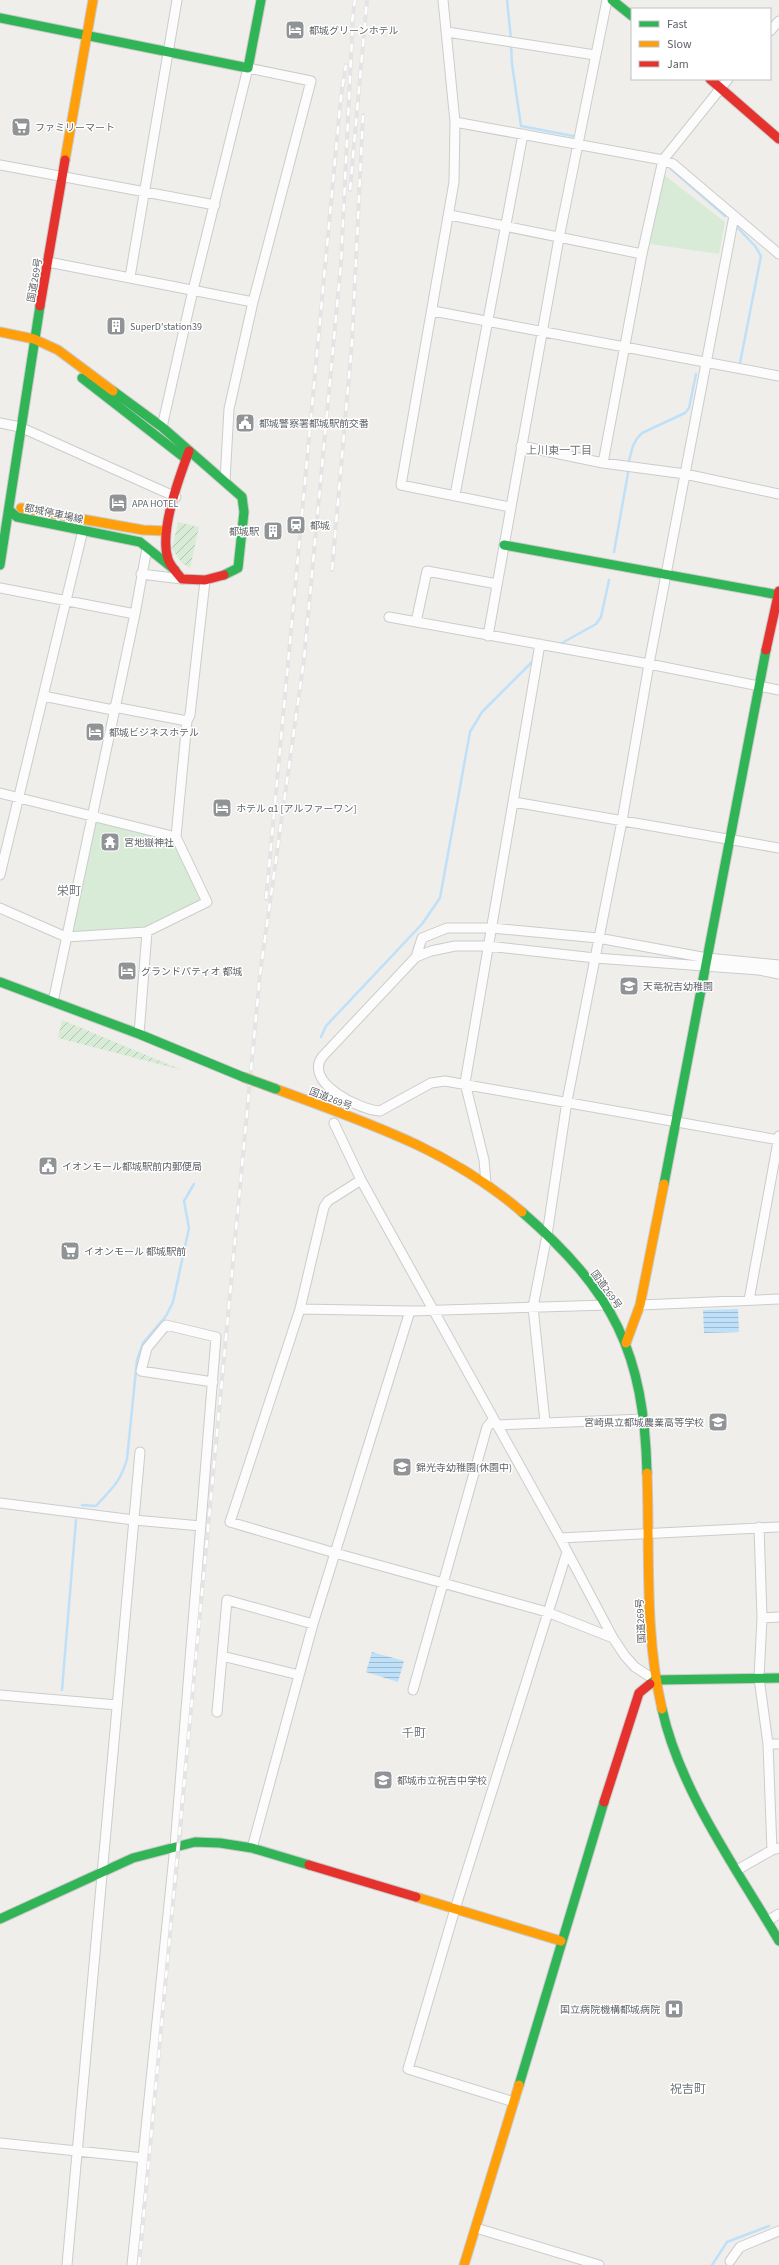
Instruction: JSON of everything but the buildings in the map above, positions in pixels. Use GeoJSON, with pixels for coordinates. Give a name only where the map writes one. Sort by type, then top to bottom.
{"type":"FeatureCollection","features":[{"type":"Feature","properties":{"kind":"main road","name":"国道269号"},"geometry":{"type":"LineString","coordinates":[[0,565],[4,509],[20,427],[93,0]]}},
{"type":"Feature","properties":{"kind":"main road"},"geometry":{"type":"LineString","coordinates":[[0,18],[248,68],[261,0]]}},
{"type":"Feature","properties":{"kind":"main road"},"geometry":{"type":"LineString","coordinates":[[612,0],[631,15]]}},
{"type":"Feature","properties":{"kind":"main road"},"geometry":{"type":"LineString","coordinates":[[622,0],[633,8]]}},
{"type":"Feature","properties":{"kind":"main road"},"geometry":{"type":"LineString","coordinates":[[716,80],[727,82],[779,138]]}},
{"type":"Feature","properties":{"kind":"main road"},"geometry":{"type":"LineString","coordinates":[[0,332],[34,339],[58,350],[162,427],[188,455]]}},
{"type":"Feature","properties":{"kind":"main road"},"geometry":{"type":"LineString","coordinates":[[34,339],[55,357],[225,481],[242,497],[244,512],[238,568],[222,578],[205,581],[182,579],[167,558],[166,531],[188,455]]}},
{"type":"Feature","properties":{"kind":"main road","name":"都城停車場線"},"geometry":{"type":"LineString","coordinates":[[4,509],[18,508],[143,530],[166,531]]}},
{"type":"Feature","properties":{"kind":"main road","name":"都城停車場線"},"geometry":{"type":"LineString","coordinates":[[4,509],[17,516],[140,542],[175,570]]}},
{"type":"Feature","properties":{"kind":"main road"},"geometry":{"type":"LineString","coordinates":[[504,545],[779,594],[758,686],[731,840],[640,1305],[626,1343]]}},
{"type":"Feature","properties":{"kind":"main road","name":"国道269号"},"geometry":{"type":"LineString","coordinates":[[0,982],[139,1034],[243,1077],[431,1151],[486,1183],[510,1201],[547,1235],[572,1262],[607,1305],[626,1343],[636,1375],[644,1419],[651,1641],[655,1680],[669,1732],[684,1774],[779,1941]]}},
{"type":"Feature","properties":{"kind":"main road"},"geometry":{"type":"LineString","coordinates":[[464,2265],[561,1941],[639,1693],[655,1680],[779,1678]]}},
{"type":"Feature","properties":{"kind":"main road"},"geometry":{"type":"LineString","coordinates":[[0,1919],[58,1895],[102,1870],[135,1856],[160,1848],[199,1842],[222,1842],[252,1848],[561,1941]]}},
{"type":"Feature","properties":{"kind":"street"},"geometry":{"type":"LineString","coordinates":[[130,277],[146,193],[177,0]]}},
{"type":"Feature","properties":{"kind":"street"},"geometry":{"type":"LineString","coordinates":[[443,0],[455,122],[454,182],[450,215],[401,485],[455,495],[510,508]]}},
{"type":"Feature","properties":{"kind":"street"},"geometry":{"type":"LineString","coordinates":[[488,636],[559,238],[607,0]]}},
{"type":"Feature","properties":{"kind":"street"},"geometry":{"type":"LineString","coordinates":[[771,30],[779,21]]}},
{"type":"Feature","properties":{"kind":"street"},"geometry":{"type":"LineString","coordinates":[[447,32],[596,55]]}},
{"type":"Feature","properties":{"kind":"street"},"geometry":{"type":"LineString","coordinates":[[162,427],[193,290],[248,68],[311,81],[253,302],[229,409],[225,481]]}},
{"type":"Feature","properties":{"kind":"street"},"geometry":{"type":"LineString","coordinates":[[603,463],[642,254],[663,160],[727,82]]}},
{"type":"Feature","properties":{"kind":"street"},"geometry":{"type":"LineString","coordinates":[[455,122],[579,143],[663,160],[673,164],[779,254]]}},
{"type":"Feature","properties":{"kind":"street"},"geometry":{"type":"LineString","coordinates":[[455,495],[523,134]]}},
{"type":"Feature","properties":{"kind":"street"},"geometry":{"type":"LineString","coordinates":[[0,165],[215,205]]}},
{"type":"Feature","properties":{"kind":"street"},"geometry":{"type":"LineString","coordinates":[[450,215],[642,254]]}},
{"type":"Feature","properties":{"kind":"street"},"geometry":{"type":"LineString","coordinates":[[545,1422],[533,1307],[547,1235],[567,1101],[622,821],[649,664],[734,216]]}},
{"type":"Feature","properties":{"kind":"street"},"geometry":{"type":"LineString","coordinates":[[48,262],[253,302]]}},
{"type":"Feature","properties":{"kind":"street"},"geometry":{"type":"LineString","coordinates":[[433,311],[488,323],[706,364],[779,376]]}},
{"type":"Feature","properties":{"kind":"street"},"geometry":{"type":"LineString","coordinates":[[0,423],[20,427],[176,497]]}},
{"type":"Feature","properties":{"kind":"street"},"geometry":{"type":"LineString","coordinates":[[521,446],[603,463],[685,474],[779,494]]}},
{"type":"Feature","properties":{"kind":"street"},"geometry":{"type":"LineString","coordinates":[[0,875],[83,530]]}},
{"type":"Feature","properties":{"kind":"street"},"geometry":{"type":"LineString","coordinates":[[53,1002],[113,708],[135,614],[141,574],[147,548]]}},
{"type":"Feature","properties":{"kind":"street"},"geometry":{"type":"LineString","coordinates":[[416,622],[427,571],[497,584]]}},
{"type":"Feature","properties":{"kind":"street"},"geometry":{"type":"LineString","coordinates":[[141,574],[182,579]]}},
{"type":"Feature","properties":{"kind":"street"},"geometry":{"type":"LineString","coordinates":[[0,908],[66,937],[147,932],[207,902],[176,837],[187,721],[190,715],[205,581]]}},
{"type":"Feature","properties":{"kind":"street"},"geometry":{"type":"LineString","coordinates":[[0,588],[65,602],[135,614]]}},
{"type":"Feature","properties":{"kind":"street"},"geometry":{"type":"LineString","coordinates":[[389,617],[649,664],[779,690]]}},
{"type":"Feature","properties":{"kind":"street"},"geometry":{"type":"LineString","coordinates":[[486,1183],[484,1160],[465,1083],[540,644]]}},
{"type":"Feature","properties":{"kind":"street"},"geometry":{"type":"LineString","coordinates":[[43,696],[187,721]]}},
{"type":"Feature","properties":{"kind":"street"},"geometry":{"type":"LineString","coordinates":[[0,793],[176,837]]}},
{"type":"Feature","properties":{"kind":"street"},"geometry":{"type":"LineString","coordinates":[[514,802],[779,848]]}},
{"type":"Feature","properties":{"kind":"street"},"geometry":{"type":"LineString","coordinates":[[416,957],[422,938],[430,934],[458,927],[491,928],[598,938],[706,962],[779,974]]}},
{"type":"Feature","properties":{"kind":"street"},"geometry":{"type":"LineString","coordinates":[[139,1034],[147,932]]}},
{"type":"Feature","properties":{"kind":"street"},"geometry":{"type":"LineString","coordinates":[[749,1300],[779,1139],[465,1083],[445,1081],[430,1083],[380,1111],[371,1110],[342,1098],[325,1085],[318,1073],[319,1062],[359,1016],[416,957],[432,951],[455,946],[488,946],[594,958],[779,965]]}},
{"type":"Feature","properties":{"kind":"street"},"geometry":{"type":"LineString","coordinates":[[334,1123],[361,1180],[560,1538],[613,1638],[625,1656],[635,1666],[655,1680]]}},
{"type":"Feature","properties":{"kind":"street"},"geometry":{"type":"LineString","coordinates":[[361,1180],[328,1201],[324,1207],[300,1310],[230,1522],[335,1554],[547,1612],[613,1638]]}},
{"type":"Feature","properties":{"kind":"street"},"geometry":{"type":"LineString","coordinates":[[640,1305],[779,1299]]}},
{"type":"Feature","properties":{"kind":"street"},"geometry":{"type":"LineString","coordinates":[[300,1310],[410,1311],[607,1305]]}},
{"type":"Feature","properties":{"kind":"street"},"geometry":{"type":"LineString","coordinates":[[252,1848],[298,1675],[410,1311]]}},
{"type":"Feature","properties":{"kind":"street"},"geometry":{"type":"LineString","coordinates":[[132,2265],[176,1846],[213,1382],[216,1337],[166,1325],[146,1348],[141,1370],[213,1382]]}},
{"type":"Feature","properties":{"kind":"street"},"geometry":{"type":"LineString","coordinates":[[413,1690],[487,1427],[495,1422],[644,1419]]}},
{"type":"Feature","properties":{"kind":"street"},"geometry":{"type":"LineString","coordinates":[[67,2265],[140,1452]]}},
{"type":"Feature","properties":{"kind":"street"},"geometry":{"type":"LineString","coordinates":[[0,1503],[134,1520],[201,1526]]}},
{"type":"Feature","properties":{"kind":"street"},"geometry":{"type":"LineString","coordinates":[[738,1870],[775,1849],[768,1744],[759,1678],[762,1618],[759,1527]]}},
{"type":"Feature","properties":{"kind":"street"},"geometry":{"type":"LineString","coordinates":[[560,1538],[648,1532],[779,1527]]}},
{"type":"Feature","properties":{"kind":"street"},"geometry":{"type":"LineString","coordinates":[[514,2102],[408,2069],[455,1909],[567,1552]]}},
{"type":"Feature","properties":{"kind":"street"},"geometry":{"type":"LineString","coordinates":[[217,1712],[227,1600],[314,1624]]}},
{"type":"Feature","properties":{"kind":"street"},"geometry":{"type":"LineString","coordinates":[[762,1618],[779,1618]]}},
{"type":"Feature","properties":{"kind":"street"},"geometry":{"type":"LineString","coordinates":[[222,1656],[298,1675]]}},
{"type":"Feature","properties":{"kind":"street"},"geometry":{"type":"LineString","coordinates":[[0,1695],[117,1705]]}},
{"type":"Feature","properties":{"kind":"street"},"geometry":{"type":"LineString","coordinates":[[768,1744],[779,1744]]}},
{"type":"Feature","properties":{"kind":"street"},"geometry":{"type":"LineString","coordinates":[[767,1921],[779,1914]]}},
{"type":"Feature","properties":{"kind":"street"},"geometry":{"type":"LineString","coordinates":[[0,2143],[144,2158]]}},
{"type":"Feature","properties":{"kind":"street"},"geometry":{"type":"LineString","coordinates":[[476,2228],[584,2262],[599,2265]]}},
{"type":"Feature","properties":{"kind":"street"},"geometry":{"type":"LineString","coordinates":[[730,2264],[740,2247],[779,2231]]}},
{"type":"Feature","properties":{"kind":"green space"},"geometry":{"type":"Polygon","coordinates":[[[664,175],[725,222],[719,254],[650,244],[664,175]]]}},
{"type":"Feature","properties":{"kind":"green space"},"geometry":{"type":"Polygon","coordinates":[[[178,522],[199,527],[190,568],[181,562],[172,549],[178,522]]]}},
{"type":"Feature","properties":{"kind":"green space"},"geometry":{"type":"Polygon","coordinates":[[[91,816],[176,837],[207,902],[146,932],[66,937],[91,816]]]}},
{"type":"Feature","properties":{"kind":"green space"},"geometry":{"type":"Polygon","coordinates":[[[62,1020],[182,1070],[58,1038],[62,1020]]]}},
{"type":"Feature","properties":{"kind":"water"},"geometry":{"type":"Polygon","coordinates":[[[738,1309],[739,1332],[704,1333],[703,1310],[738,1309]]]}},
{"type":"Feature","properties":{"kind":"water"},"geometry":{"type":"Polygon","coordinates":[[[372,1652],[404,1661],[398,1682],[366,1672],[372,1652]]]}},
{"type":"Feature","properties":{"kind":"waterway"},"geometry":{"type":"LineString","coordinates":[[507,0],[511,39]]}},
{"type":"Feature","properties":{"kind":"waterway"},"geometry":{"type":"LineString","coordinates":[[511,44],[512,64],[521,126],[573,136]]}},
{"type":"Feature","properties":{"kind":"waterway"},"geometry":{"type":"LineString","coordinates":[[670,168],[725,216]]}},
{"type":"Feature","properties":{"kind":"waterway"},"geometry":{"type":"LineString","coordinates":[[737,227],[755,246],[761,256],[740,363]]}},
{"type":"Feature","properties":{"kind":"waterway"},"geometry":{"type":"LineString","coordinates":[[629,461],[635,442],[642,433],[685,413],[689,408],[696,374]]}},
{"type":"Feature","properties":{"kind":"waterway"},"geometry":{"type":"LineString","coordinates":[[614,552],[628,473]]}},
{"type":"Feature","properties":{"kind":"waterway"},"geometry":{"type":"LineString","coordinates":[[562,643],[596,624],[601,617],[609,580]]}},
{"type":"Feature","properties":{"kind":"waterway"},"geometry":{"type":"LineString","coordinates":[[321,1037],[326,1026],[422,924],[440,898],[470,732],[482,712],[532,662]]}},
{"type":"Feature","properties":{"kind":"waterway"},"geometry":{"type":"LineString","coordinates":[[82,1505],[96,1506],[115,1485],[127,1459],[137,1360],[143,1343],[166,1316],[173,1302],[189,1228],[184,1201],[194,1184]]}},
{"type":"Feature","properties":{"kind":"waterway"},"geometry":{"type":"LineString","coordinates":[[62,1690],[76,1520]]}},
{"type":"Feature","properties":{"kind":"waterway"},"geometry":{"type":"LineString","coordinates":[[712,2265],[727,2242],[769,2226]]}},
{"type":"Feature","properties":{"kind":"railway"},"geometry":{"type":"LineString","coordinates":[[352,22],[355,0]]}},
{"type":"Feature","properties":{"kind":"railway"},"geometry":{"type":"LineString","coordinates":[[350,190],[367,0]]}},
{"type":"Feature","properties":{"kind":"railway"},"geometry":{"type":"LineString","coordinates":[[139,2265],[260,974],[304,659],[341,263],[353,16]]}},
{"type":"Feature","properties":{"kind":"railway"},"geometry":{"type":"LineString","coordinates":[[266,899],[341,96],[346,65]]}},
{"type":"Feature","properties":{"kind":"railway"},"geometry":{"type":"LineString","coordinates":[[332,570],[352,342],[363,115]]}},
{"type":"Feature","properties":{"kind":"traffic: fast"},"geometry":{"type":"LineString","coordinates":[[0,18],[248,68],[261,0]]}},
{"type":"Feature","properties":{"kind":"traffic: fast"},"geometry":{"type":"LineString","coordinates":[[612,0],[631,15]]}},
{"type":"Feature","properties":{"kind":"traffic: fast"},"geometry":{"type":"LineString","coordinates":[[0,565],[40,306]]}},
{"type":"Feature","properties":{"kind":"traffic: fast"},"geometry":{"type":"LineString","coordinates":[[82,378],[186,459]]}},
{"type":"Feature","properties":{"kind":"traffic: fast"},"geometry":{"type":"LineString","coordinates":[[113,391],[162,427],[242,497],[244,512],[238,568],[224,575]]}},
{"type":"Feature","properties":{"kind":"traffic: fast"},"geometry":{"type":"LineString","coordinates":[[9,510],[17,517],[140,542],[175,570]]}},
{"type":"Feature","properties":{"kind":"traffic: fast"},"geometry":{"type":"LineString","coordinates":[[504,545],[779,595]]}},
{"type":"Feature","properties":{"kind":"traffic: fast"},"geometry":{"type":"LineString","coordinates":[[664,1184],[766,650]]}},
{"type":"Feature","properties":{"kind":"traffic: fast"},"geometry":{"type":"LineString","coordinates":[[0,982],[139,1034],[243,1077]]}},
{"type":"Feature","properties":{"kind":"traffic: fast"},"geometry":{"type":"LineString","coordinates":[[243,1077],[276,1089]]}},
{"type":"Feature","properties":{"kind":"traffic: fast"},"geometry":{"type":"LineString","coordinates":[[522,1212],[554,1241],[580,1270],[601,1298],[618,1327],[630,1358],[639,1392],[645,1430],[647,1473]]}},
{"type":"Feature","properties":{"kind":"traffic: fast"},"geometry":{"type":"LineString","coordinates":[[650,1684],[655,1680],[779,1678]]}},
{"type":"Feature","properties":{"kind":"traffic: fast"},"geometry":{"type":"LineString","coordinates":[[662,1709],[670,1740],[696,1799],[728,1858],[779,1941]]}},
{"type":"Feature","properties":{"kind":"traffic: fast"},"geometry":{"type":"LineString","coordinates":[[519,2085],[604,1802]]}},
{"type":"Feature","properties":{"kind":"traffic: fast"},"geometry":{"type":"LineString","coordinates":[[0,1919],[133,1858],[195,1842],[220,1843],[252,1848],[309,1865]]}},
{"type":"Feature","properties":{"kind":"traffic: slow"},"geometry":{"type":"LineString","coordinates":[[65,160],[93,0]]}},
{"type":"Feature","properties":{"kind":"traffic: slow"},"geometry":{"type":"LineString","coordinates":[[0,332],[34,339],[58,350],[113,391]]}},
{"type":"Feature","properties":{"kind":"traffic: slow"},"geometry":{"type":"LineString","coordinates":[[21,508],[143,530],[166,531]]}},
{"type":"Feature","properties":{"kind":"traffic: slow"},"geometry":{"type":"LineString","coordinates":[[276,1089],[342,1113],[405,1139],[436,1154],[494,1190],[522,1212]]}},
{"type":"Feature","properties":{"kind":"traffic: slow"},"geometry":{"type":"LineString","coordinates":[[626,1343],[640,1305],[664,1184]]}},
{"type":"Feature","properties":{"kind":"traffic: slow"},"geometry":{"type":"LineString","coordinates":[[647,1473],[650,1621],[652,1651],[662,1709]]}},
{"type":"Feature","properties":{"kind":"traffic: slow"},"geometry":{"type":"LineString","coordinates":[[416,1897],[561,1941]]}},
{"type":"Feature","properties":{"kind":"traffic: slow"},"geometry":{"type":"LineString","coordinates":[[464,2265],[519,2085]]}},
{"type":"Feature","properties":{"kind":"traffic: jam"},"geometry":{"type":"LineString","coordinates":[[711,80],[779,139]]}},
{"type":"Feature","properties":{"kind":"traffic: jam"},"geometry":{"type":"LineString","coordinates":[[40,306],[65,160]]}},
{"type":"Feature","properties":{"kind":"traffic: jam"},"geometry":{"type":"LineString","coordinates":[[189,451],[180,475],[168,520],[166,534],[168,559],[172,567],[182,579],[205,580],[224,575]]}},
{"type":"Feature","properties":{"kind":"traffic: jam"},"geometry":{"type":"LineString","coordinates":[[766,650],[779,591]]}},
{"type":"Feature","properties":{"kind":"traffic: jam"},"geometry":{"type":"LineString","coordinates":[[604,1802],[639,1693],[650,1684]]}},
{"type":"Feature","properties":{"kind":"traffic: jam"},"geometry":{"type":"LineString","coordinates":[[309,1865],[416,1897]]}},
{"type":"Feature","properties":{"kind":"place","name":"都城グリーンホテル"},"geometry":{"type":"Point","coordinates":[295,30]}},
{"type":"Feature","properties":{"kind":"place","name":"ファミリーマート"},"geometry":{"type":"Point","coordinates":[21,127]}},
{"type":"Feature","properties":{"kind":"place","name":"SuperD'station39"},"geometry":{"type":"Point","coordinates":[116,326]}},
{"type":"Feature","properties":{"kind":"place","name":"都城警察署都城駅前交番"},"geometry":{"type":"Point","coordinates":[245,423]}},
{"type":"Feature","properties":{"kind":"place","name":"APA HOTEL"},"geometry":{"type":"Point","coordinates":[118,503]}},
{"type":"Feature","properties":{"kind":"place","name":"都城"},"geometry":{"type":"Point","coordinates":[296,525]}},
{"type":"Feature","properties":{"kind":"place","name":"都城駅"},"geometry":{"type":"Point","coordinates":[273,531]}},
{"type":"Feature","properties":{"kind":"place","name":"都城ビジネスホテル"},"geometry":{"type":"Point","coordinates":[95,732]}},
{"type":"Feature","properties":{"kind":"place","name":"ホテル α1 [アルファーワン]"},"geometry":{"type":"Point","coordinates":[222,808]}},
{"type":"Feature","properties":{"kind":"place","name":"宮地嶽神社"},"geometry":{"type":"Point","coordinates":[110,842]}},
{"type":"Feature","properties":{"kind":"place","name":"グランドパティオ 都城"},"geometry":{"type":"Point","coordinates":[127,971]}},
{"type":"Feature","properties":{"kind":"place","name":"天竜祝吉幼稚園"},"geometry":{"type":"Point","coordinates":[629,986]}},
{"type":"Feature","properties":{"kind":"place","name":"イオンモール都城駅前内郵便局"},"geometry":{"type":"Point","coordinates":[48,1166]}},
{"type":"Feature","properties":{"kind":"place","name":"イオンモール 都城駅前"},"geometry":{"type":"Point","coordinates":[70,1251]}},
{"type":"Feature","properties":{"kind":"place","name":"宮崎県立都城農業高等学校"},"geometry":{"type":"Point","coordinates":[718,1422]}},
{"type":"Feature","properties":{"kind":"place","name":"錦光寺幼稚園(休園中)"},"geometry":{"type":"Point","coordinates":[402,1467]}},
{"type":"Feature","properties":{"kind":"place","name":"都城市立祝吉中学校"},"geometry":{"type":"Point","coordinates":[383,1780]}},
{"type":"Feature","properties":{"kind":"place","name":"国立病院機構都城病院"},"geometry":{"type":"Point","coordinates":[674,2009]}},
{"type":"Feature","properties":{"kind":"district","name":"上川東一丁目"},"geometry":{"type":"Point","coordinates":[559,450]}},
{"type":"Feature","properties":{"kind":"district","name":"栄町"},"geometry":{"type":"Point","coordinates":[69,891]}},
{"type":"Feature","properties":{"kind":"district","name":"千町"},"geometry":{"type":"Point","coordinates":[414,1733]}},
{"type":"Feature","properties":{"kind":"district","name":"祝吉町"},"geometry":{"type":"Point","coordinates":[688,2089]}}]}
